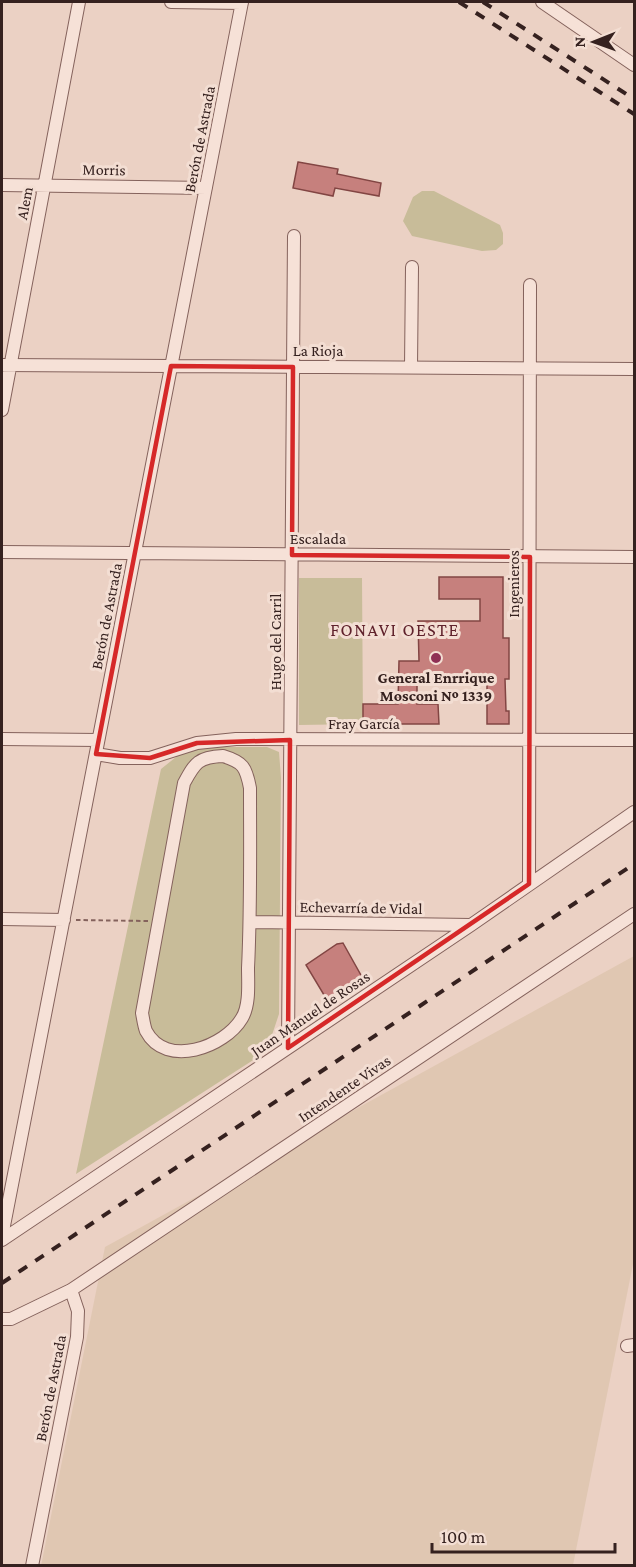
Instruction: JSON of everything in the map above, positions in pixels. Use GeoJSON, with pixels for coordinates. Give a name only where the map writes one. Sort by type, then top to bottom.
{"type":"FeatureCollection","features":[{"type":"Feature","properties":{"kind":"street","name":"Alem"},"geometry":{"type":"LineString","coordinates":[[2,410],[6,365],[79,2]]}},
{"type":"Feature","properties":{"kind":"street"},"geometry":{"type":"LineString","coordinates":[[171,2],[242,2]]}},
{"type":"Feature","properties":{"kind":"street","name":"Berón de Astrada"},"geometry":{"type":"LineString","coordinates":[[2,1238],[242,2]]}},
{"type":"Feature","properties":{"kind":"street"},"geometry":{"type":"LineString","coordinates":[[542,2],[634,65]]}},
{"type":"Feature","properties":{"kind":"street","name":"Morris"},"geometry":{"type":"LineString","coordinates":[[2,185],[206,188]]}},
{"type":"Feature","properties":{"kind":"street","name":"Hugo del Carril"},"geometry":{"type":"LineString","coordinates":[[288,1048],[294,237]]}},
{"type":"Feature","properties":{"kind":"street"},"geometry":{"type":"LineString","coordinates":[[411,368],[412,267]]}},
{"type":"Feature","properties":{"kind":"street","name":"Ingenieros"},"geometry":{"type":"LineString","coordinates":[[529,884],[531,285]]}},
{"type":"Feature","properties":{"kind":"street","name":"La Rioja"},"geometry":{"type":"LineString","coordinates":[[6,365],[634,369]]}},
{"type":"Feature","properties":{"kind":"street","name":"Escalada"},"geometry":{"type":"LineString","coordinates":[[2,552],[634,557]]}},
{"type":"Feature","properties":{"kind":"street"},"geometry":{"type":"LineString","coordinates":[[2,739],[98,740]]}},
{"type":"Feature","properties":{"kind":"street","name":"Fray García"},"geometry":{"type":"LineString","coordinates":[[96,754],[120,758],[150,758],[197,742],[237,739],[634,740]]}},
{"type":"Feature","properties":{"kind":"street"},"geometry":{"type":"LineString","coordinates":[[223,756],[238,761],[247,773],[250,788],[250,922],[247,998],[244,1016],[233,1030],[215,1043],[194,1050],[172,1050],[156,1043],[145,1030],[142,1013],[160,921],[184,783],[194,765],[206,757],[223,756]]}},
{"type":"Feature","properties":{"kind":"street","name":"Juan Manuel de Rosas"},"geometry":{"type":"LineString","coordinates":[[2,1238],[471,925],[634,812]]}},
{"type":"Feature","properties":{"kind":"street","name":"Intendente Vivas"},"geometry":{"type":"LineString","coordinates":[[71,1290],[634,914]]}},
{"type":"Feature","properties":{"kind":"street"},"geometry":{"type":"LineString","coordinates":[[2,919],[64,920]]}},
{"type":"Feature","properties":{"kind":"street","name":"Echevarría de Vidal"},"geometry":{"type":"LineString","coordinates":[[250,922],[471,925]]}},
{"type":"Feature","properties":{"kind":"street"},"geometry":{"type":"LineString","coordinates":[[2,1319],[10,1318],[71,1290]]}},
{"type":"Feature","properties":{"kind":"street","name":"Berón de Astrada"},"geometry":{"type":"LineString","coordinates":[[32,1566],[77,1337],[78,1311],[71,1290]]}},
{"type":"Feature","properties":{"kind":"path"},"geometry":{"type":"LineString","coordinates":[[64,920],[160,921]]}},
{"type":"Feature","properties":{"kind":"highlighted area"},"geometry":{"type":"Polygon","coordinates":[[[171,366],[293,367],[292,555],[530,557],[529,884],[288,1048],[290,740],[197,743],[150,758],[96,754],[171,366]]]}},
{"type":"Feature","properties":{"kind":"shaded area"},"geometry":{"type":"Polygon","coordinates":[[[422,191],[434,191],[500,225],[503,244],[496,250],[482,251],[412,236],[403,221],[413,197],[422,191]]]}},
{"type":"Feature","properties":{"kind":"shaded area"},"geometry":{"type":"Polygon","coordinates":[[[299,578],[362,578],[363,724],[299,725],[299,578]]]}},
{"type":"Feature","properties":{"kind":"shaded area"},"geometry":{"type":"Polygon","coordinates":[[[205,747],[267,747],[279,752],[281,778],[279,1014],[270,1041],[261,1055],[76,1174],[161,769],[181,753],[205,747]]]}},
{"type":"Feature","properties":{"kind":"shaded area"},"geometry":{"type":"Polygon","coordinates":[[[634,956],[634,1259],[573,1565],[41,1566],[105,1247],[634,956]]]}},
{"type":"Feature","properties":{"kind":"building"},"geometry":{"type":"Polygon","coordinates":[[[298,162],[338,169],[337,174],[381,183],[379,196],[335,188],[333,196],[293,188],[298,162]]]}},
{"type":"Feature","properties":{"kind":"building"},"geometry":{"type":"Polygon","coordinates":[[[439,577],[503,577],[503,638],[509,638],[509,679],[505,679],[506,711],[509,711],[509,724],[487,724],[487,679],[417,680],[417,704],[438,704],[439,724],[363,724],[363,704],[398,704],[399,661],[419,661],[418,621],[480,621],[480,599],[439,599],[439,577]]]}},
{"type":"Feature","properties":{"kind":"building"},"geometry":{"type":"Polygon","coordinates":[[[343,943],[362,977],[327,1000],[306,965],[337,944],[343,943]]]}},
{"type":"Feature","properties":{"kind":"railway"},"geometry":{"type":"LineString","coordinates":[[459,2],[634,114]]}},
{"type":"Feature","properties":{"kind":"railway"},"geometry":{"type":"LineString","coordinates":[[483,2],[634,99]]}},
{"type":"Feature","properties":{"kind":"railway"},"geometry":{"type":"LineString","coordinates":[[2,1283],[634,864]]}},
{"type":"Feature","properties":{"kind":"place","name":"General Enrrique Mosconi Nº 1339"},"geometry":{"type":"Point","coordinates":[436,658]}},
{"type":"Feature","properties":{"kind":"district","name":"FONAVI OESTE"},"geometry":{"type":"Point","coordinates":[395,630]}}]}
